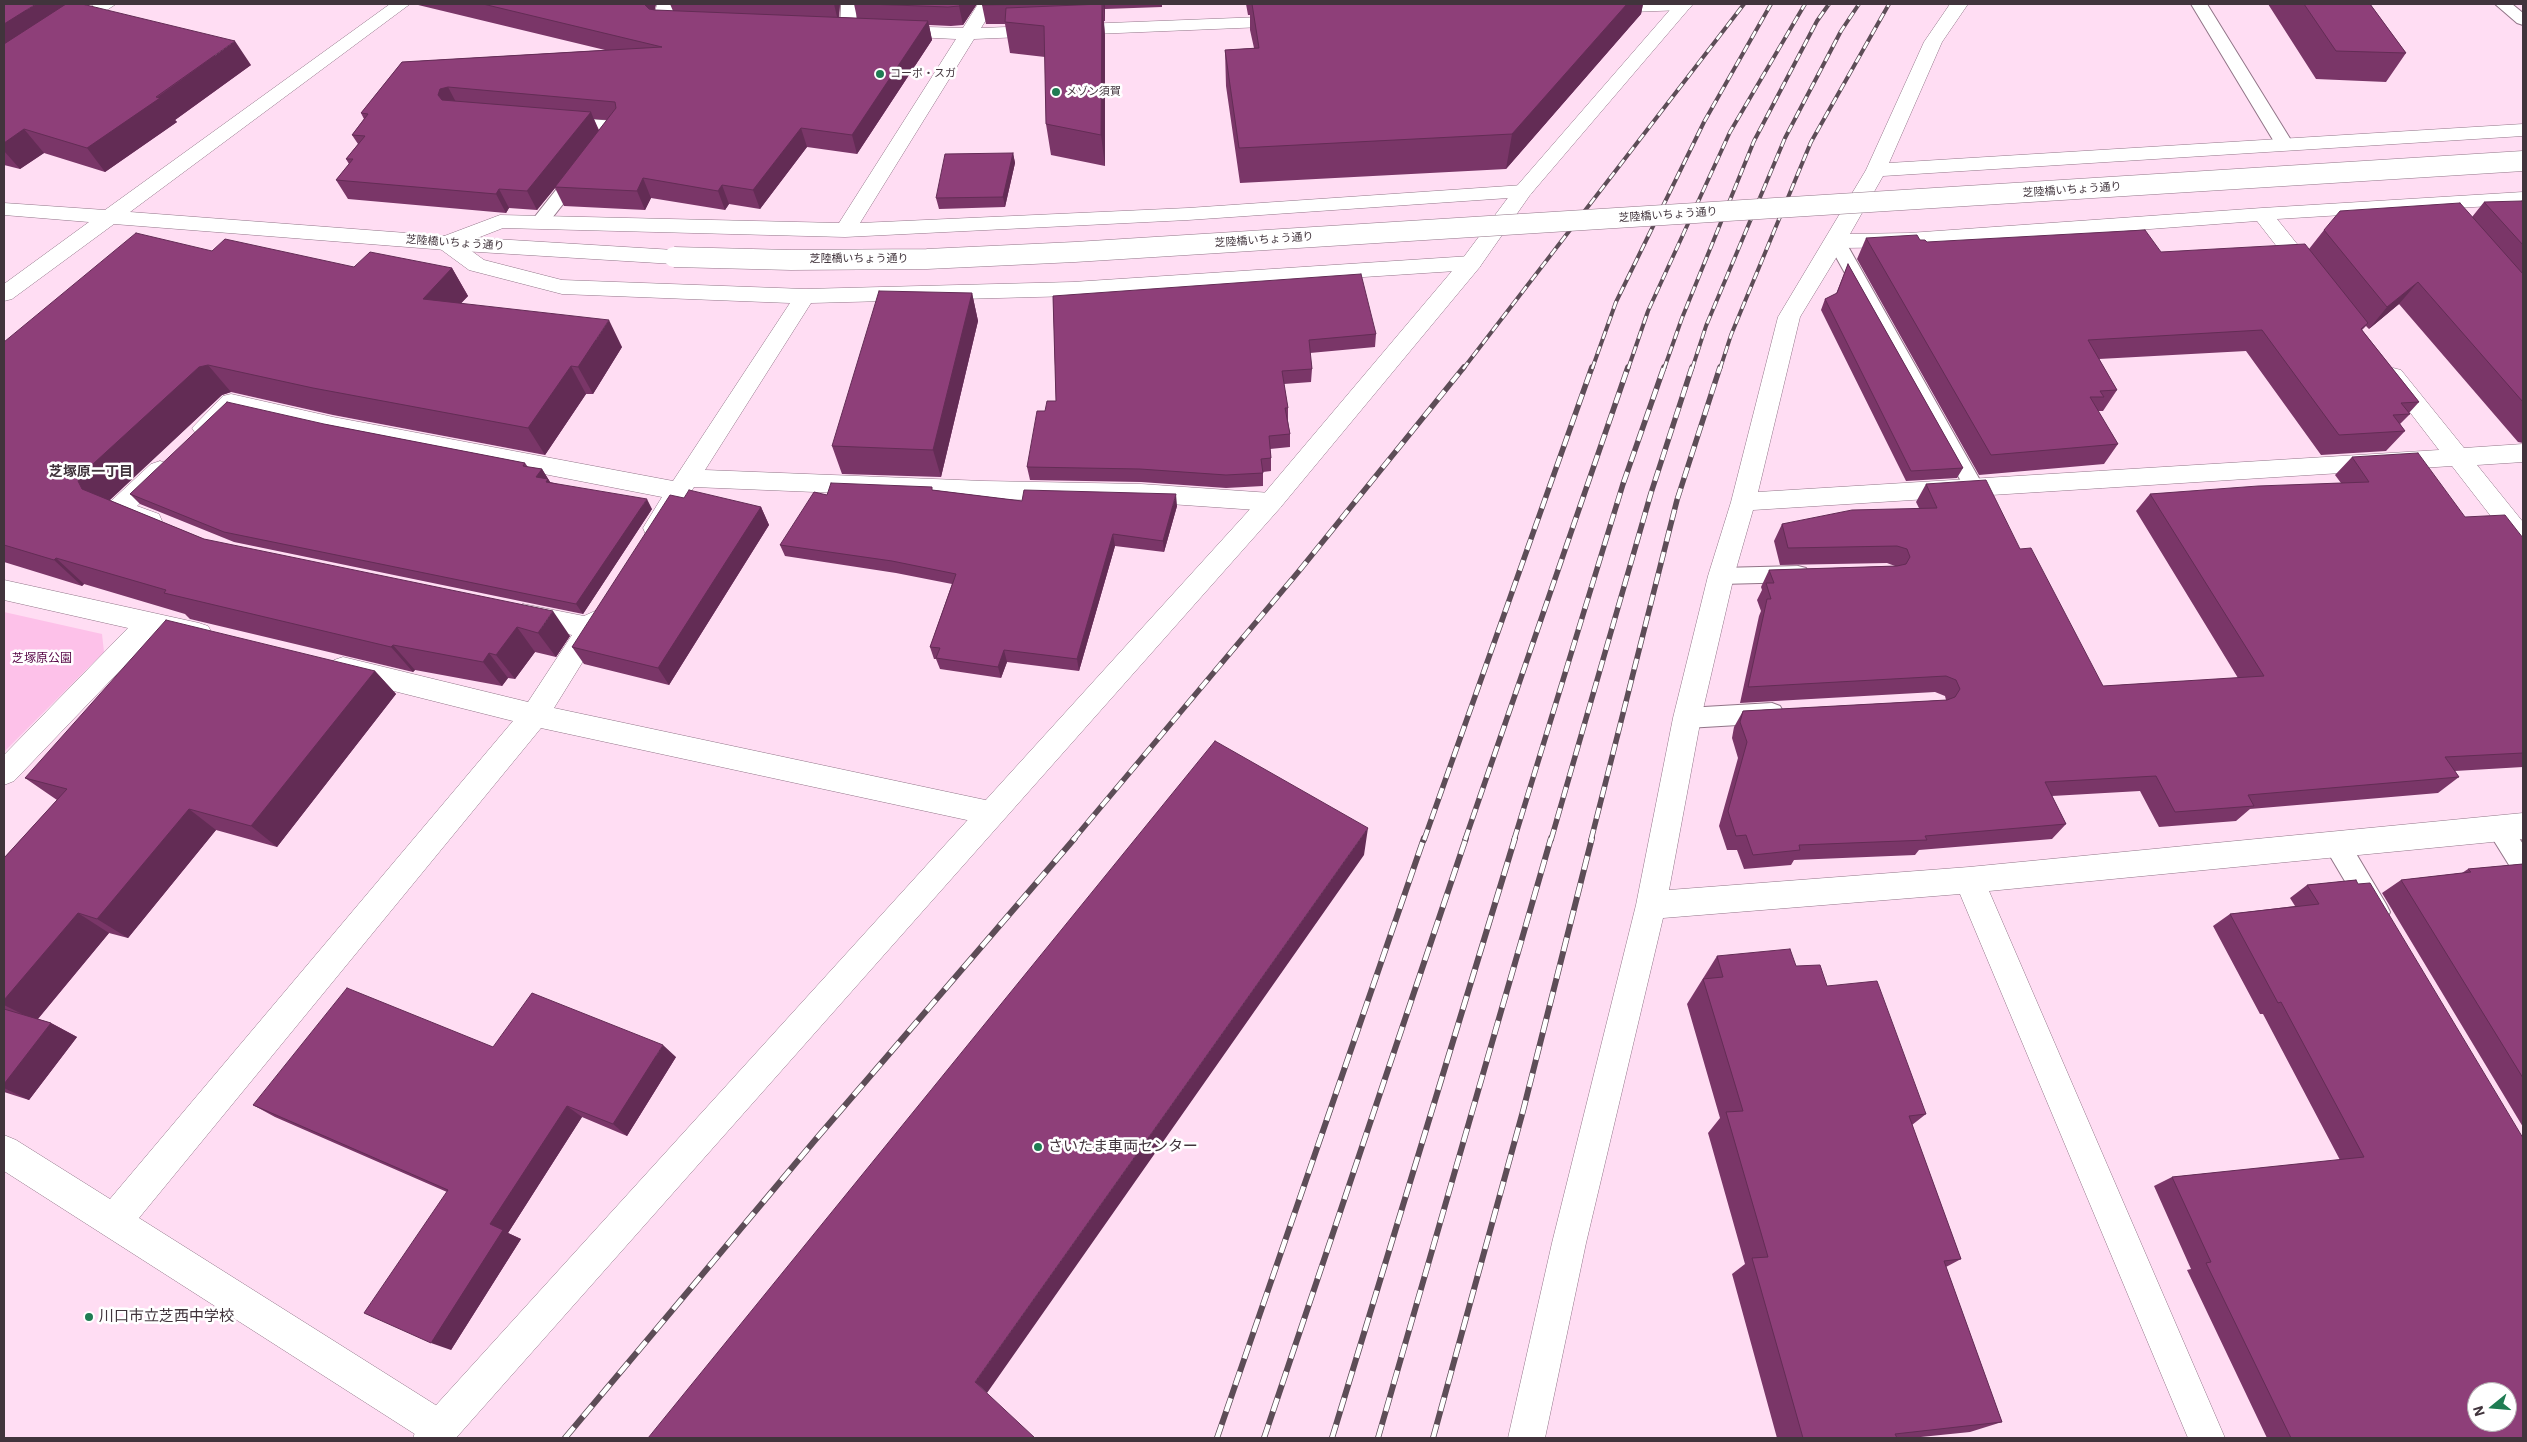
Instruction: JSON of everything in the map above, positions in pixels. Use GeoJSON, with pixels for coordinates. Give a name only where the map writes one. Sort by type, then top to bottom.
{"type":"FeatureCollection","features":[{"type":"Feature","properties":{"kind":"street"},"geometry":{"type":"LineString","coordinates":[[4,69],[107,4]]}},
{"type":"Feature","properties":{"kind":"street"},"geometry":{"type":"LineString","coordinates":[[4,294],[401,4]]}},
{"type":"Feature","properties":{"kind":"street"},"geometry":{"type":"LineString","coordinates":[[666,4],[662,22],[701,23]]}},
{"type":"Feature","properties":{"kind":"street"},"geometry":{"type":"LineString","coordinates":[[845,230],[986,4]]}},
{"type":"Feature","properties":{"kind":"street"},"geometry":{"type":"LineString","coordinates":[[1584,9],[1683,4]]}},
{"type":"Feature","properties":{"kind":"street"},"geometry":{"type":"LineString","coordinates":[[4,1152],[435,1433],[1271,502],[1471,263],[1523,191],[1683,4]]}},
{"type":"Feature","properties":{"kind":"street"},"geometry":{"type":"LineString","coordinates":[[1526,1438],[1569,1243],[1651,905],[1687,718],[1721,576],[1743,502],[1789,318],[1876,170],[1933,42],[1959,4]]}},
{"type":"Feature","properties":{"kind":"street"},"geometry":{"type":"LineString","coordinates":[[828,28],[968,34],[1306,20]]}},
{"type":"Feature","properties":{"kind":"street"},"geometry":{"type":"LineString","coordinates":[[1876,170],[2523,130]]}},
{"type":"Feature","properties":{"kind":"street","name":"芝陸橋いちょう通り"},"geometry":{"type":"LineString","coordinates":[[4,209],[446,243],[674,257],[791,260],[927,259],[1076,252],[2523,161]]}},
{"type":"Feature","properties":{"kind":"street"},"geometry":{"type":"LineString","coordinates":[[446,243],[500,221],[845,230],[1188,214],[1523,191]]}},
{"type":"Feature","properties":{"kind":"street"},"geometry":{"type":"LineString","coordinates":[[1836,241],[1910,240],[2262,214],[2440,210],[2523,198]]}},
{"type":"Feature","properties":{"kind":"street"},"geometry":{"type":"LineString","coordinates":[[2262,214],[2323,290]]}},
{"type":"Feature","properties":{"kind":"street"},"geometry":{"type":"LineString","coordinates":[[446,243],[477,266],[562,287],[805,296],[1073,289],[1471,263]]}},
{"type":"Feature","properties":{"kind":"street"},"geometry":{"type":"LineString","coordinates":[[643,548],[805,296]]}},
{"type":"Feature","properties":{"kind":"street"},"geometry":{"type":"LineString","coordinates":[[2378,358],[2523,539]]}},
{"type":"Feature","properties":{"kind":"street"},"geometry":{"type":"LineString","coordinates":[[174,531],[120,508],[231,402],[333,425],[684,485],[1142,493],[1271,502]]}},
{"type":"Feature","properties":{"kind":"street"},"geometry":{"type":"LineString","coordinates":[[1743,502],[2523,453]]}},
{"type":"Feature","properties":{"kind":"street"},"geometry":{"type":"LineString","coordinates":[[4,590],[151,621],[228,640]]}},
{"type":"Feature","properties":{"kind":"street"},"geometry":{"type":"LineString","coordinates":[[113,1222],[535,714],[611,596]]}},
{"type":"Feature","properties":{"kind":"street"},"geometry":{"type":"LineString","coordinates":[[502,610],[590,628]]}},
{"type":"Feature","properties":{"kind":"street"},"geometry":{"type":"LineString","coordinates":[[4,773],[151,621]]}},
{"type":"Feature","properties":{"kind":"street"},"geometry":{"type":"LineString","coordinates":[[314,661],[535,714],[990,813]]}},
{"type":"Feature","properties":{"kind":"street"},"geometry":{"type":"LineString","coordinates":[[1651,905],[1969,880],[2511,827]]}},
{"type":"Feature","properties":{"kind":"street"},"geometry":{"type":"LineString","coordinates":[[1969,880],[2207,1438]]}},
{"type":"Feature","properties":{"kind":"lane"},"geometry":{"type":"LineString","coordinates":[[848,29],[849,4]]}},
{"type":"Feature","properties":{"kind":"lane"},"geometry":{"type":"LineString","coordinates":[[2199,4],[2285,145]]}},
{"type":"Feature","properties":{"kind":"lane"},"geometry":{"type":"LineString","coordinates":[[2503,4],[2523,20]]}},
{"type":"Feature","properties":{"kind":"lane"},"geometry":{"type":"LineString","coordinates":[[539,223],[615,126],[546,120]]}},
{"type":"Feature","properties":{"kind":"lane"},"geometry":{"type":"LineString","coordinates":[[1836,241],[1974,487]]}},
{"type":"Feature","properties":{"kind":"lane"},"geometry":{"type":"LineString","coordinates":[[1721,576],[1818,574]]}},
{"type":"Feature","properties":{"kind":"lane"},"geometry":{"type":"LineString","coordinates":[[1687,718],[1796,712]]}},
{"type":"Feature","properties":{"kind":"lane"},"geometry":{"type":"LineString","coordinates":[[2511,827],[2523,866]]}},
{"type":"Feature","properties":{"kind":"lane"},"geometry":{"type":"LineString","coordinates":[[2336,843],[2392,936]]}},
{"type":"Feature","properties":{"kind":"green space","name":"芝塚原公園"},"geometry":{"type":"Polygon","coordinates":[[[4,612],[102,634],[104,652],[4,752],[4,612]]]}},
{"type":"Feature","properties":{"kind":"building"},"geometry":{"type":"Polygon","coordinates":[[[4,4],[36,4],[4,24],[4,4]]]}},
{"type":"Feature","properties":{"kind":"building"},"geometry":{"type":"Polygon","coordinates":[[[66,4],[82,4],[235,41],[156,97],[160,98],[87,148],[24,129],[4,143],[4,44],[66,4]]]}},
{"type":"Feature","properties":{"kind":"building"},"geometry":{"type":"Polygon","coordinates":[[[483,4],[644,4],[649,9],[655,10],[928,21],[852,135],[801,128],[753,190],[722,185],[718,191],[643,178],[637,191],[555,187],[616,108],[615,102],[448,87],[440,89],[438,95],[442,100],[591,112],[527,191],[499,189],[496,194],[336,180],[353,159],[346,159],[365,136],[352,135],[368,114],[361,113],[402,62],[662,47],[483,4]]]}},
{"type":"Feature","properties":{"kind":"building"},"geometry":{"type":"Polygon","coordinates":[[[867,4],[961,4],[948,7],[867,4]]]}},
{"type":"Feature","properties":{"kind":"building"},"geometry":{"type":"Polygon","coordinates":[[[983,4],[1041,4],[982,5],[983,4]]]}},
{"type":"Feature","properties":{"kind":"building"},"geometry":{"type":"Polygon","coordinates":[[[1102,4],[1101,135],[1046,124],[1044,26],[1005,22],[1006,8],[1102,4]]]}},
{"type":"Feature","properties":{"kind":"building"},"geometry":{"type":"Polygon","coordinates":[[[1252,4],[1627,4],[1512,134],[1239,148],[1225,50],[1259,48],[1252,4]]]}},
{"type":"Feature","properties":{"kind":"building"},"geometry":{"type":"Polygon","coordinates":[[[2304,4],[2370,4],[2406,53],[2336,51],[2304,4]]]}},
{"type":"Feature","properties":{"kind":"building"},"geometry":{"type":"Polygon","coordinates":[[[1013,153],[1003,197],[936,198],[945,154],[1013,153]]]}},
{"type":"Feature","properties":{"kind":"building"},"geometry":{"type":"Polygon","coordinates":[[[2522,201],[2523,203],[2523,245],[2484,202],[2522,201]]]}},
{"type":"Feature","properties":{"kind":"building"},"geometry":{"type":"Polygon","coordinates":[[[2460,203],[2523,274],[2523,402],[2418,282],[2387,307],[2324,230],[2340,211],[2460,203]]]}},
{"type":"Feature","properties":{"kind":"building"},"geometry":{"type":"Polygon","coordinates":[[[2145,230],[2161,252],[2305,244],[2368,323],[2361,329],[2419,402],[2401,403],[2410,414],[2393,415],[2405,431],[2339,435],[2262,330],[2088,340],[2117,390],[2100,391],[2104,397],[2090,397],[2118,444],[1991,455],[1866,238],[1917,235],[1920,240],[1927,242],[2145,230]]]}},
{"type":"Feature","properties":{"kind":"building"},"geometry":{"type":"Polygon","coordinates":[[[136,233],[212,251],[225,239],[354,267],[370,252],[452,268],[423,299],[609,320],[578,367],[571,366],[528,428],[313,388],[208,365],[199,367],[82,474],[78,481],[82,489],[204,539],[553,611],[538,633],[517,627],[496,655],[489,653],[483,662],[393,645],[391,647],[164,593],[166,590],[4,545],[4,342],[136,233]]]}},
{"type":"Feature","properties":{"kind":"building"},"geometry":{"type":"Polygon","coordinates":[[[1848,264],[1963,468],[1911,471],[1825,299],[1837,293],[1848,264]]]}},
{"type":"Feature","properties":{"kind":"building"},"geometry":{"type":"Polygon","coordinates":[[[1361,274],[1376,334],[1309,340],[1312,369],[1282,371],[1288,408],[1285,408],[1290,434],[1269,436],[1271,458],[1261,459],[1263,473],[1226,475],[1140,469],[1027,467],[1037,411],[1045,411],[1047,401],[1056,401],[1053,296],[1361,274]]]}},
{"type":"Feature","properties":{"kind":"building"},"geometry":{"type":"Polygon","coordinates":[[[879,291],[972,293],[933,450],[832,446],[879,291]]]}},
{"type":"Feature","properties":{"kind":"building"},"geometry":{"type":"Polygon","coordinates":[[[227,402],[324,424],[525,463],[523,466],[542,469],[536,477],[548,479],[546,482],[647,499],[576,604],[224,532],[130,494],[227,402]]]}},
{"type":"Feature","properties":{"kind":"building"},"geometry":{"type":"Polygon","coordinates":[[[2418,453],[2465,517],[2505,515],[2523,538],[2523,753],[2445,757],[2459,777],[2248,795],[2254,806],[2175,812],[2156,776],[2045,782],[2066,824],[1925,836],[1927,840],[1799,845],[1800,850],[1753,855],[1746,835],[1736,836],[1728,811],[1747,742],[1740,722],[1743,711],[1947,700],[1955,697],[1960,689],[1956,680],[1946,676],[1748,687],[1767,599],[1771,599],[1766,583],[1774,583],[1769,570],[1897,566],[1906,564],[1910,557],[1907,549],[1897,546],[1788,548],[1782,524],[1852,510],[1937,508],[1926,484],[1986,480],[2020,549],[2031,548],[2103,686],[2264,676],[2150,494],[2258,486],[2369,482],[2352,457],[2418,453]]]}},
{"type":"Feature","properties":{"kind":"building"},"geometry":{"type":"Polygon","coordinates":[[[831,483],[932,487],[932,490],[1022,501],[1024,490],[1176,494],[1163,541],[1113,534],[1077,659],[1004,650],[998,667],[936,658],[940,648],[930,647],[956,574],[892,561],[780,545],[814,492],[827,495],[831,483]]]}},
{"type":"Feature","properties":{"kind":"building"},"geometry":{"type":"Polygon","coordinates":[[[689,490],[761,507],[658,668],[572,647],[670,495],[684,498],[689,490]]]}},
{"type":"Feature","properties":{"kind":"building"},"geometry":{"type":"Polygon","coordinates":[[[166,620],[375,671],[251,826],[189,809],[97,919],[78,913],[4,1000],[4,858],[67,789],[25,778],[166,620]]]}},
{"type":"Feature","properties":{"kind":"building","name":"さいたま車両センター"},"geometry":{"type":"Polygon","coordinates":[[[1215,741],[1368,828],[975,1382],[1035,1438],[648,1438],[1215,741]]]}},
{"type":"Feature","properties":{"kind":"building"},"geometry":{"type":"Polygon","coordinates":[[[2523,864],[2523,1078],[2401,880],[2471,872],[2468,869],[2523,864]]]}},
{"type":"Feature","properties":{"kind":"building"},"geometry":{"type":"Polygon","coordinates":[[[2356,880],[2358,884],[2370,883],[2523,1138],[2523,1438],[2291,1438],[2206,1263],[2211,1262],[2172,1177],[2364,1157],[2281,1002],[2278,1003],[2230,914],[2319,904],[2307,885],[2356,880]]]}},
{"type":"Feature","properties":{"kind":"building"},"geometry":{"type":"Polygon","coordinates":[[[1790,949],[1796,966],[1820,965],[1827,986],[1877,981],[1926,1114],[1909,1116],[1961,1259],[1944,1261],[2002,1422],[1895,1434],[1897,1438],[1803,1438],[1752,1258],[1768,1257],[1726,1112],[1743,1111],[1703,979],[1723,977],[1717,956],[1790,949]]]}},
{"type":"Feature","properties":{"kind":"building"},"geometry":{"type":"Polygon","coordinates":[[[347,988],[493,1047],[532,993],[663,1045],[613,1124],[567,1106],[490,1224],[503,1230],[431,1343],[364,1313],[448,1190],[253,1105],[347,988]]]}},
{"type":"Feature","properties":{"kind":"building"},"geometry":{"type":"Polygon","coordinates":[[[4,1009],[51,1023],[4,1084],[4,1009]]]}},
{"type":"Feature","properties":{"kind":"railway"},"geometry":{"type":"LineString","coordinates":[[1463,369],[1744,4]]}},
{"type":"Feature","properties":{"kind":"railway"},"geometry":{"type":"LineString","coordinates":[[1592,369],[1616,302],[1704,122],[1771,4]]}},
{"type":"Feature","properties":{"kind":"railway"},"geometry":{"type":"LineString","coordinates":[[1628,369],[1648,311],[1730,132],[1805,4]]}},
{"type":"Feature","properties":{"kind":"railway"},"geometry":{"type":"LineString","coordinates":[[1664,369],[1682,318],[1754,141],[1817,21],[1829,4]]}},
{"type":"Feature","properties":{"kind":"railway"},"geometry":{"type":"LineString","coordinates":[[1692,369],[1706,326],[1785,138],[1841,31],[1859,4]]}},
{"type":"Feature","properties":{"kind":"railway"},"geometry":{"type":"LineString","coordinates":[[1720,369],[1731,335],[1811,142],[1889,4]]}},
{"type":"Feature","properties":{"kind":"railway"},"geometry":{"type":"LineString","coordinates":[[1073,840],[1299,571],[1464,367]]}},
{"type":"Feature","properties":{"kind":"railway"},"geometry":{"type":"LineString","coordinates":[[1424,840],[1592,367]]}},
{"type":"Feature","properties":{"kind":"railway"},"geometry":{"type":"LineString","coordinates":[[1465,840],[1628,367]]}},
{"type":"Feature","properties":{"kind":"railway"},"geometry":{"type":"LineString","coordinates":[[1514,840],[1623,484],[1664,367]]}},
{"type":"Feature","properties":{"kind":"railway"},"geometry":{"type":"LineString","coordinates":[[1551,840],[1651,493],[1692,367]]}},
{"type":"Feature","properties":{"kind":"railway"},"geometry":{"type":"LineString","coordinates":[[1591,840],[1677,500],[1720,367]]}},
{"type":"Feature","properties":{"kind":"railway"},"geometry":{"type":"LineString","coordinates":[[565,1438],[816,1139],[1075,838]]}},
{"type":"Feature","properties":{"kind":"railway"},"geometry":{"type":"LineString","coordinates":[[1217,1438],[1424,838]]}},
{"type":"Feature","properties":{"kind":"railway"},"geometry":{"type":"LineString","coordinates":[[1264,1438],[1466,838]]}},
{"type":"Feature","properties":{"kind":"railway"},"geometry":{"type":"LineString","coordinates":[[1332,1438],[1515,838]]}},
{"type":"Feature","properties":{"kind":"railway"},"geometry":{"type":"LineString","coordinates":[[1378,1438],[1551,838]]}},
{"type":"Feature","properties":{"kind":"railway"},"geometry":{"type":"LineString","coordinates":[[1433,1438],[1523,1111],[1592,838]]}},
{"type":"Feature","properties":{"kind":"place","name":"コーポ・スガ"},"geometry":{"type":"Point","coordinates":[880,74]}},
{"type":"Feature","properties":{"kind":"place","name":"メゾン須賀"},"geometry":{"type":"Point","coordinates":[1056,92]}},
{"type":"Feature","properties":{"kind":"place","name":"さいたま車両センター"},"geometry":{"type":"Point","coordinates":[1038,1147]}},
{"type":"Feature","properties":{"kind":"place","name":"川口市立芝西中学校"},"geometry":{"type":"Point","coordinates":[89,1317]}},
{"type":"Feature","properties":{"kind":"district","name":"芝塚原一丁目"},"geometry":{"type":"Point","coordinates":[91,472]}}]}
